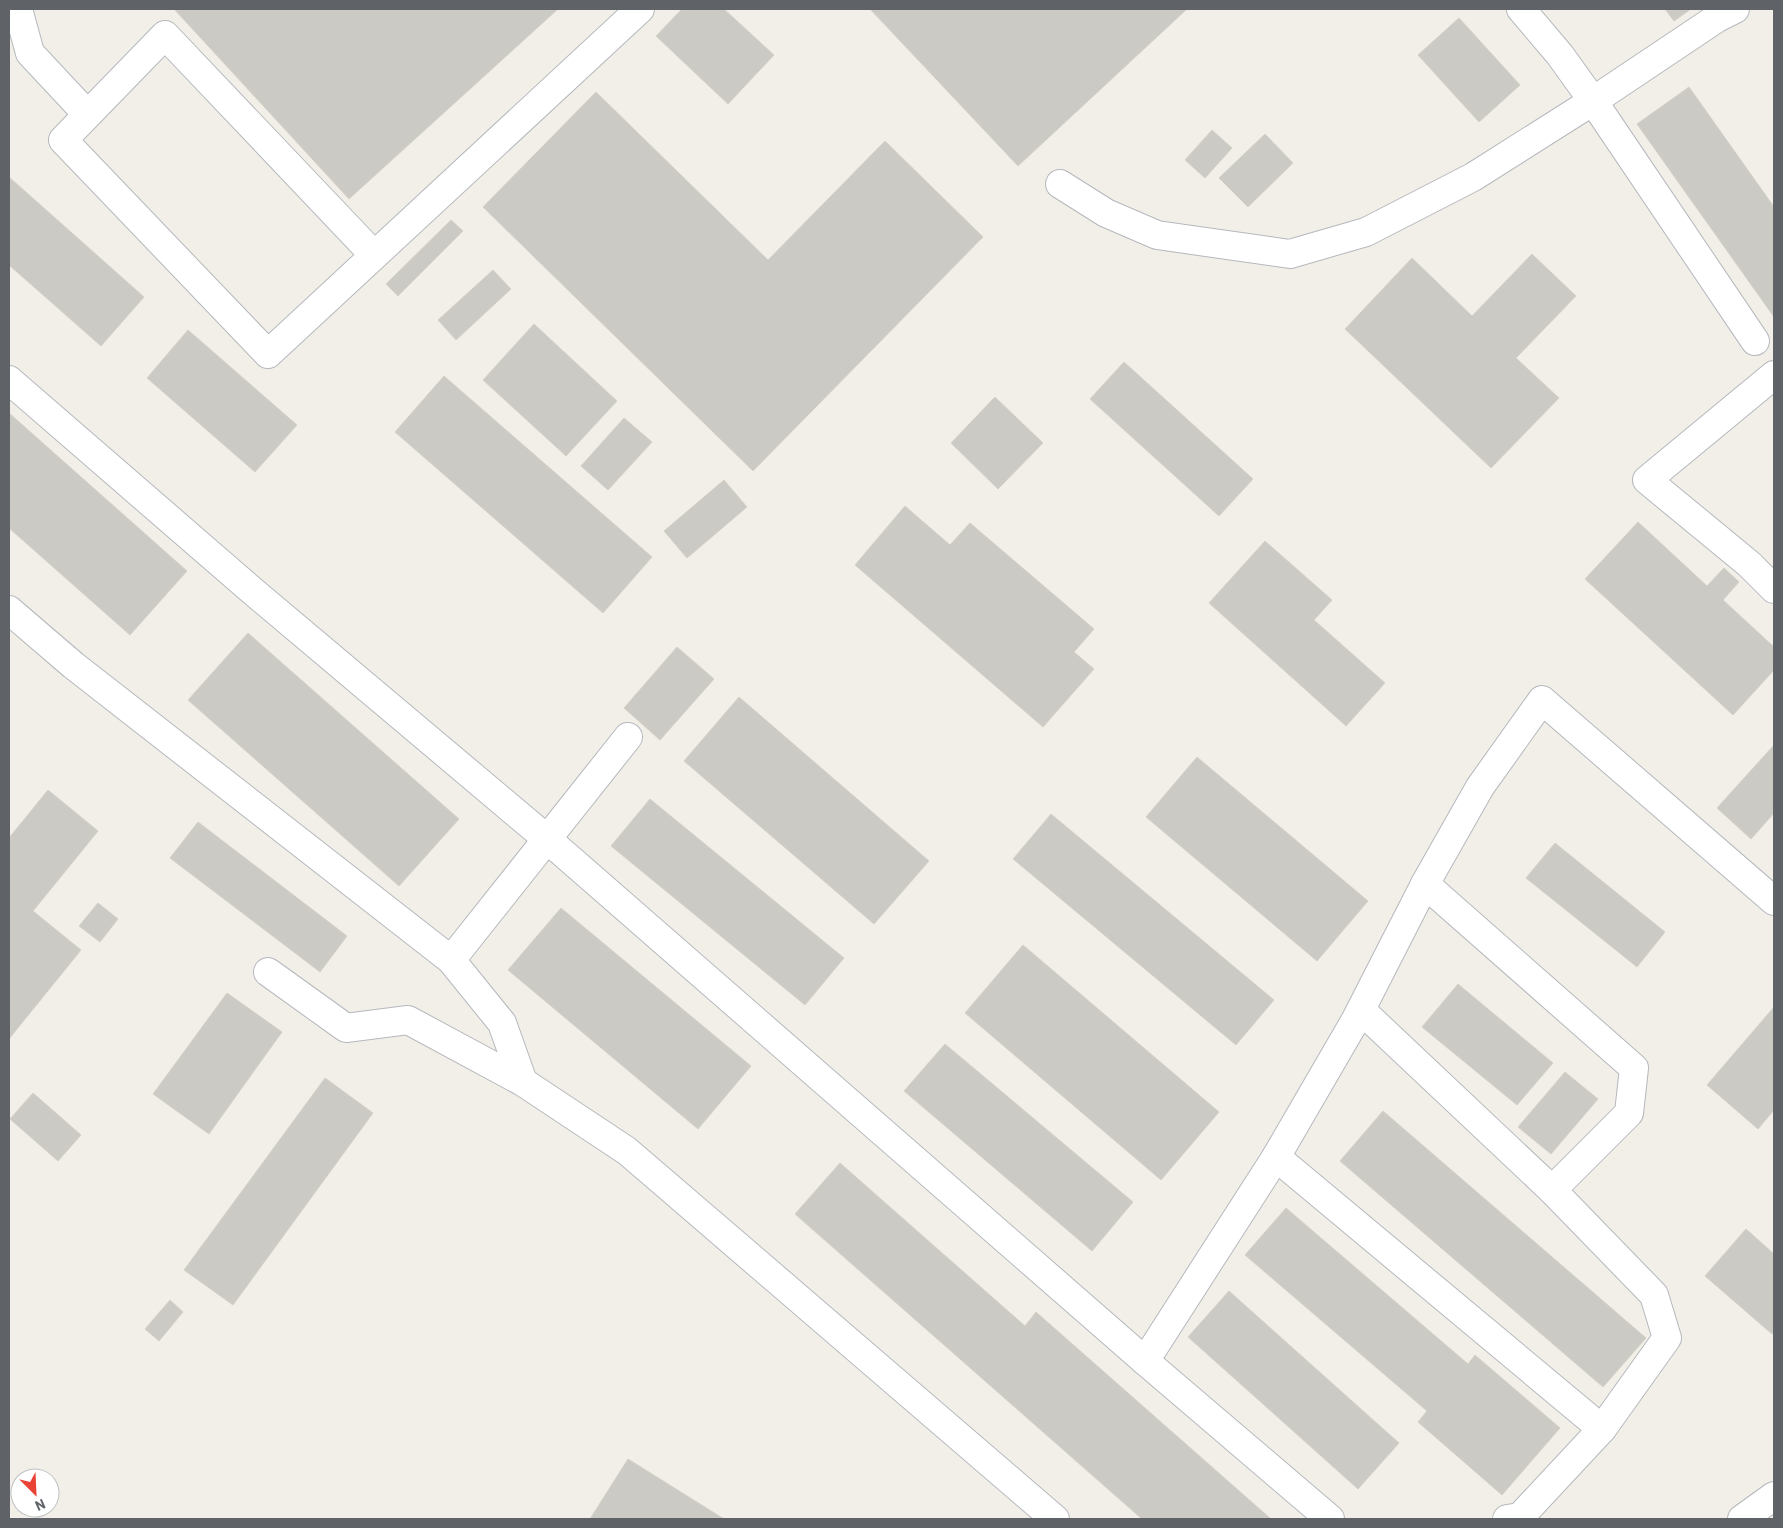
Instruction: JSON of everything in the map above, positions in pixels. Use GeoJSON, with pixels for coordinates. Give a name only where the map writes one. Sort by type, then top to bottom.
{"type":"FeatureCollection","features":[{"type":"Feature","properties":{"kind":"street"},"geometry":{"type":"LineString","coordinates":[[18,9],[30,53],[88,114]]}},
{"type":"Feature","properties":{"kind":"street"},"geometry":{"type":"LineString","coordinates":[[374,255],[165,35],[62,140],[268,354],[640,9]]}},
{"type":"Feature","properties":{"kind":"street"},"geometry":{"type":"LineString","coordinates":[[1520,9],[1560,55],[1593,101],[1755,341]]}},
{"type":"Feature","properties":{"kind":"street"},"geometry":{"type":"LineString","coordinates":[[1060,184],[1106,213],[1157,235],[1290,254],[1366,232],[1473,177],[1593,101],[1717,18],[1735,9]]}},
{"type":"Feature","properties":{"kind":"street"},"geometry":{"type":"LineString","coordinates":[[1774,375],[1647,480],[1749,564],[1774,589]]}},
{"type":"Feature","properties":{"kind":"street"},"geometry":{"type":"LineString","coordinates":[[9,380],[257,594],[547,839],[1144,1361],[1330,1519]]}},
{"type":"Feature","properties":{"kind":"street"},"geometry":{"type":"LineString","coordinates":[[9,610],[73,665],[451,960],[502,1023],[523,1082]]}},
{"type":"Feature","properties":{"kind":"street"},"geometry":{"type":"LineString","coordinates":[[1144,1361],[1276,1158],[1361,1010],[1425,884],[1480,787],[1542,700],[1774,901]]}},
{"type":"Feature","properties":{"kind":"street"},"geometry":{"type":"LineString","coordinates":[[451,960],[628,737]]}},
{"type":"Feature","properties":{"kind":"street"},"geometry":{"type":"LineString","coordinates":[[1425,884],[1634,1068],[1629,1113],[1552,1190]]}},
{"type":"Feature","properties":{"kind":"street"},"geometry":{"type":"LineString","coordinates":[[268,972],[346,1028],[408,1020],[523,1082],[627,1151],[1055,1519]]}},
{"type":"Feature","properties":{"kind":"street"},"geometry":{"type":"LineString","coordinates":[[1361,1010],[1552,1190],[1654,1295],[1667,1338],[1602,1429],[1520,1517],[1507,1519]]}},
{"type":"Feature","properties":{"kind":"street"},"geometry":{"type":"LineString","coordinates":[[1276,1158],[1602,1429]]}},
{"type":"Feature","properties":{"kind":"street"},"geometry":{"type":"LineString","coordinates":[[1742,1519],[1774,1496]]}},
{"type":"Feature","properties":{"kind":"building"},"geometry":{"type":"Polygon","coordinates":[[[174,9],[558,9],[349,199],[174,9]]]}},
{"type":"Feature","properties":{"kind":"building"},"geometry":{"type":"Polygon","coordinates":[[[682,9],[724,9],[774,55],[728,104],[656,36],[682,9]]]}},
{"type":"Feature","properties":{"kind":"building"},"geometry":{"type":"Polygon","coordinates":[[[870,9],[1187,9],[1018,166],[870,9]]]}},
{"type":"Feature","properties":{"kind":"building"},"geometry":{"type":"Polygon","coordinates":[[[1665,9],[1691,9],[1674,21],[1665,9]]]}},
{"type":"Feature","properties":{"kind":"building"},"geometry":{"type":"Polygon","coordinates":[[[1459,18],[1520,85],[1479,122],[1418,55],[1459,18]]]}},
{"type":"Feature","properties":{"kind":"building"},"geometry":{"type":"Polygon","coordinates":[[[1689,87],[1774,207],[1774,317],[1637,124],[1689,87]]]}},
{"type":"Feature","properties":{"kind":"building"},"geometry":{"type":"Polygon","coordinates":[[[596,92],[768,260],[885,141],[983,237],[753,471],[483,207],[596,92]]]}},
{"type":"Feature","properties":{"kind":"building"},"geometry":{"type":"Polygon","coordinates":[[[1212,130],[1232,148],[1205,178],[1185,160],[1212,130]]]}},
{"type":"Feature","properties":{"kind":"building"},"geometry":{"type":"Polygon","coordinates":[[[1265,134],[1293,163],[1248,207],[1219,178],[1265,134]]]}},
{"type":"Feature","properties":{"kind":"building"},"geometry":{"type":"Polygon","coordinates":[[[9,177],[144,297],[101,346],[9,265],[9,177]]]}},
{"type":"Feature","properties":{"kind":"building"},"geometry":{"type":"Polygon","coordinates":[[[451,220],[463,231],[398,296],[386,284],[451,220]]]}},
{"type":"Feature","properties":{"kind":"building"},"geometry":{"type":"Polygon","coordinates":[[[1532,254],[1576,296],[1516,358],[1559,398],[1491,468],[1345,329],[1412,258],[1472,316],[1532,254]]]}},
{"type":"Feature","properties":{"kind":"building"},"geometry":{"type":"Polygon","coordinates":[[[493,270],[511,289],[456,340],[438,320],[493,270]]]}},
{"type":"Feature","properties":{"kind":"building"},"geometry":{"type":"Polygon","coordinates":[[[534,324],[617,401],[566,456],[483,380],[534,324]]]}},
{"type":"Feature","properties":{"kind":"building"},"geometry":{"type":"Polygon","coordinates":[[[188,330],[297,425],[255,472],[147,378],[188,330]]]}},
{"type":"Feature","properties":{"kind":"building"},"geometry":{"type":"Polygon","coordinates":[[[1124,362],[1253,479],[1219,516],[1090,399],[1124,362]]]}},
{"type":"Feature","properties":{"kind":"building"},"geometry":{"type":"Polygon","coordinates":[[[444,376],[652,557],[603,613],[395,432],[444,376]]]}},
{"type":"Feature","properties":{"kind":"building"},"geometry":{"type":"Polygon","coordinates":[[[995,397],[1043,443],[998,489],[951,443],[995,397]]]}},
{"type":"Feature","properties":{"kind":"building"},"geometry":{"type":"Polygon","coordinates":[[[9,413],[187,571],[130,635],[9,528],[9,413]]]}},
{"type":"Feature","properties":{"kind":"building"},"geometry":{"type":"Polygon","coordinates":[[[624,418],[652,442],[608,490],[581,466],[624,418]]]}},
{"type":"Feature","properties":{"kind":"building"},"geometry":{"type":"Polygon","coordinates":[[[724,480],[747,507],[687,558],[664,531],[724,480]]]}},
{"type":"Feature","properties":{"kind":"building"},"geometry":{"type":"Polygon","coordinates":[[[905,506],[950,545],[970,523],[1094,629],[1074,652],[1094,669],[1043,727],[855,565],[905,506]]]}},
{"type":"Feature","properties":{"kind":"building"},"geometry":{"type":"Polygon","coordinates":[[[1638,522],[1707,586],[1724,568],[1739,582],[1723,600],[1774,647],[1774,670],[1733,715],[1585,579],[1638,522]]]}},
{"type":"Feature","properties":{"kind":"building"},"geometry":{"type":"Polygon","coordinates":[[[1265,541],[1332,600],[1314,620],[1385,683],[1346,726],[1209,603],[1265,541]]]}},
{"type":"Feature","properties":{"kind":"building"},"geometry":{"type":"Polygon","coordinates":[[[248,633],[459,819],[399,886],[188,700],[248,633]]]}},
{"type":"Feature","properties":{"kind":"building"},"geometry":{"type":"Polygon","coordinates":[[[677,647],[714,679],[660,740],[624,708],[677,647]]]}},
{"type":"Feature","properties":{"kind":"building"},"geometry":{"type":"Polygon","coordinates":[[[739,697],[929,861],[874,924],[684,761],[739,697]]]}},
{"type":"Feature","properties":{"kind":"building"},"geometry":{"type":"Polygon","coordinates":[[[1774,745],[1774,813],[1751,839],[1717,808],[1774,745]]]}},
{"type":"Feature","properties":{"kind":"building"},"geometry":{"type":"Polygon","coordinates":[[[1197,757],[1368,901],[1317,961],[1146,817],[1197,757]]]}},
{"type":"Feature","properties":{"kind":"building"},"geometry":{"type":"Polygon","coordinates":[[[48,790],[98,831],[33,911],[81,950],[9,1039],[9,838],[48,790]]]}},
{"type":"Feature","properties":{"kind":"building"},"geometry":{"type":"Polygon","coordinates":[[[650,799],[844,958],[805,1005],[611,846],[650,799]]]}},
{"type":"Feature","properties":{"kind":"building"},"geometry":{"type":"Polygon","coordinates":[[[1051,814],[1274,1000],[1236,1045],[1013,859],[1051,814]]]}},
{"type":"Feature","properties":{"kind":"building"},"geometry":{"type":"Polygon","coordinates":[[[198,822],[347,936],[320,972],[170,858],[198,822]]]}},
{"type":"Feature","properties":{"kind":"building"},"geometry":{"type":"Polygon","coordinates":[[[1555,843],[1665,932],[1637,967],[1526,878],[1555,843]]]}},
{"type":"Feature","properties":{"kind":"building"},"geometry":{"type":"Polygon","coordinates":[[[98,903],[118,919],[100,942],[79,926],[98,903]]]}},
{"type":"Feature","properties":{"kind":"building"},"geometry":{"type":"Polygon","coordinates":[[[561,908],[751,1066],[698,1129],[508,970],[561,908]]]}},
{"type":"Feature","properties":{"kind":"building"},"geometry":{"type":"Polygon","coordinates":[[[1023,945],[1219,1112],[1161,1180],[965,1013],[1023,945]]]}},
{"type":"Feature","properties":{"kind":"building"},"geometry":{"type":"Polygon","coordinates":[[[1458,984],[1553,1063],[1517,1105],[1422,1027],[1458,984]]]}},
{"type":"Feature","properties":{"kind":"building"},"geometry":{"type":"Polygon","coordinates":[[[227,993],[282,1032],[209,1134],[153,1094],[227,993]]]}},
{"type":"Feature","properties":{"kind":"building"},"geometry":{"type":"Polygon","coordinates":[[[1774,1007],[1774,1110],[1758,1129],[1707,1085],[1774,1007]]]}},
{"type":"Feature","properties":{"kind":"building"},"geometry":{"type":"Polygon","coordinates":[[[945,1044],[1133,1202],[1092,1251],[904,1091],[945,1044]]]}},
{"type":"Feature","properties":{"kind":"building"},"geometry":{"type":"Polygon","coordinates":[[[1565,1072],[1598,1099],[1551,1154],[1518,1127],[1565,1072]]]}},
{"type":"Feature","properties":{"kind":"building"},"geometry":{"type":"Polygon","coordinates":[[[325,1078],[373,1113],[233,1305],[184,1270],[325,1078]]]}},
{"type":"Feature","properties":{"kind":"building"},"geometry":{"type":"Polygon","coordinates":[[[33,1093],[81,1135],[58,1161],[10,1119],[33,1093]]]}},
{"type":"Feature","properties":{"kind":"building"},"geometry":{"type":"Polygon","coordinates":[[[1383,1111],[1646,1338],[1603,1387],[1340,1161],[1383,1111]]]}},
{"type":"Feature","properties":{"kind":"building"},"geometry":{"type":"Polygon","coordinates":[[[840,1163],[1025,1326],[1036,1312],[1271,1519],[1142,1519],[795,1214],[840,1163]]]}},
{"type":"Feature","properties":{"kind":"building"},"geometry":{"type":"Polygon","coordinates":[[[1286,1208],[1468,1364],[1475,1355],[1560,1428],[1502,1495],[1418,1422],[1427,1411],[1245,1255],[1286,1208]]]}},
{"type":"Feature","properties":{"kind":"building"},"geometry":{"type":"Polygon","coordinates":[[[1746,1229],[1774,1254],[1774,1331],[1772,1334],[1705,1276],[1746,1229]]]}},
{"type":"Feature","properties":{"kind":"building"},"geometry":{"type":"Polygon","coordinates":[[[1229,1291],[1399,1443],[1358,1489],[1188,1337],[1229,1291]]]}},
{"type":"Feature","properties":{"kind":"building"},"geometry":{"type":"Polygon","coordinates":[[[170,1300],[183,1312],[159,1341],[145,1329],[170,1300]]]}},
{"type":"Feature","properties":{"kind":"building"},"geometry":{"type":"Polygon","coordinates":[[[628,1459],[724,1519],[590,1519],[628,1459]]]}}]}
